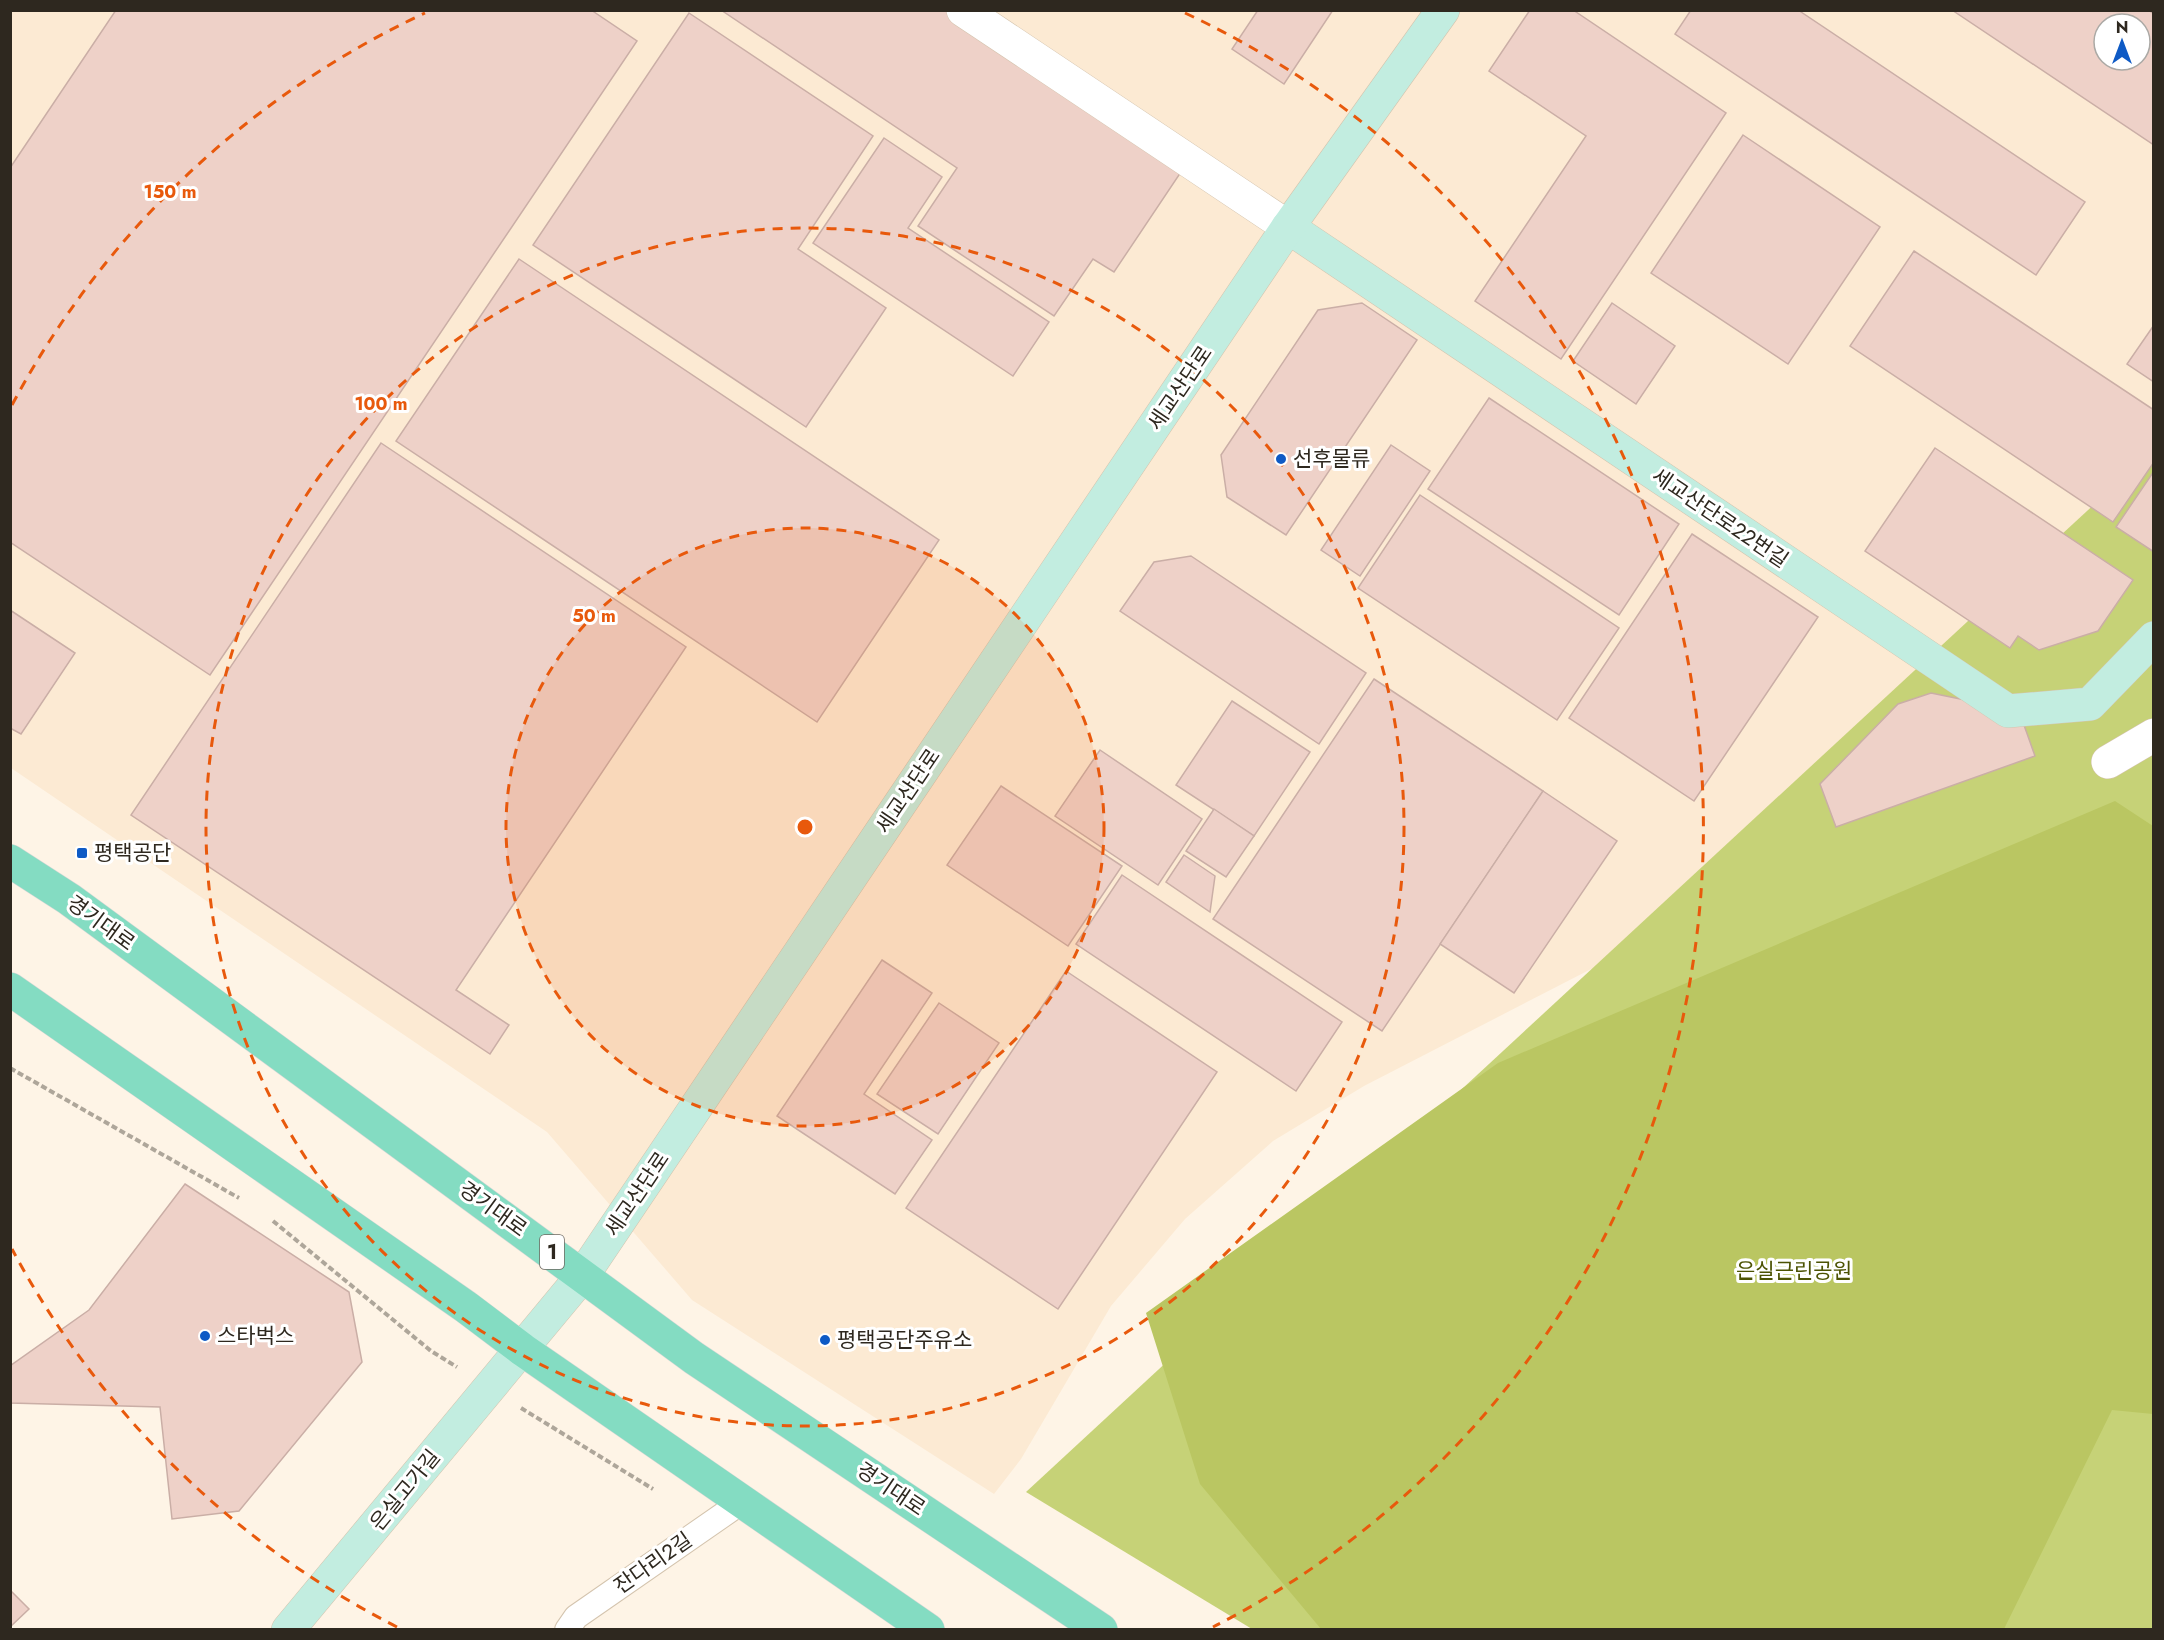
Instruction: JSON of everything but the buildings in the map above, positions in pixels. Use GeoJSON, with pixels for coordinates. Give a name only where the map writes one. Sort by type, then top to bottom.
{"type":"FeatureCollection","features":[{"type":"Feature","properties":{"kind":"main road","name":"경기대로"},"geometry":{"type":"LineString","coordinates":[[10,861],[69,899],[694,1358],[1101,1629]]}},
{"type":"Feature","properties":{"kind":"main road"},"geometry":{"type":"LineString","coordinates":[[10,989],[466,1307],[523,1350],[928,1629]]}},
{"type":"Feature","properties":{"kind":"street"},"geometry":{"type":"LineString","coordinates":[[963,10],[1288,227]]}},
{"type":"Feature","properties":{"kind":"street","name":"세교산단로"},"geometry":{"type":"LineString","coordinates":[[523,1350],[545,1317],[583,1275],[1288,227],[1443,10]]}},
{"type":"Feature","properties":{"kind":"street","name":"세교산단로22번길"},"geometry":{"type":"LineString","coordinates":[[1288,227],[2008,711],[2090,705],[2154,638]]}},
{"type":"Feature","properties":{"kind":"street"},"geometry":{"type":"LineString","coordinates":[[2108,762],[2154,735]]}},
{"type":"Feature","properties":{"kind":"street","name":"은실고가길"},"geometry":{"type":"LineString","coordinates":[[288,1629],[523,1350]]}},
{"type":"Feature","properties":{"kind":"lane","name":"잔다리2길"},"geometry":{"type":"LineString","coordinates":[[567,1629],[576,1617],[743,1501]]}},
{"type":"Feature","properties":{"kind":"path"},"geometry":{"type":"LineString","coordinates":[[10,1068],[245,1201]]}},
{"type":"Feature","properties":{"kind":"path"},"geometry":{"type":"LineString","coordinates":[[264,1214],[432,1351],[660,1493]]}},
{"type":"Feature","properties":{"kind":"shaded area"},"geometry":{"type":"Polygon","coordinates":[[[10,11],[2153,11],[2153,708],[1597,966],[1364,1086],[1273,1141],[1185,1219],[1111,1306],[1021,1459],[994,1494],[692,1300],[547,1132],[11,768],[10,11]]]}},
{"type":"Feature","properties":{"kind":"green space","name":"은실근린공원"},"geometry":{"type":"Polygon","coordinates":[[[2153,450],[2153,1629],[1252,1629],[1026,1492],[2153,450]]]}},
{"type":"Feature","properties":{"kind":"green space","name":"은실근린공원"},"geometry":{"type":"Polygon","coordinates":[[[2115,801],[2153,826],[2153,1414],[2112,1410],[2004,1629],[1321,1629],[1200,1484],[1146,1313],[1498,1063],[2115,801]]]}},
{"type":"Feature","properties":{"kind":"place","name":"선후물류"},"geometry":{"type":"Point","coordinates":[1281,459]}},
{"type":"Feature","properties":{"kind":"place","name":"평택공단"},"geometry":{"type":"Point","coordinates":[82,853]}},
{"type":"Feature","properties":{"kind":"place","name":"스타벅스"},"geometry":{"type":"Point","coordinates":[205,1336]}},
{"type":"Feature","properties":{"kind":"place","name":"평택공단주유소"},"geometry":{"type":"Point","coordinates":[825,1340]}}]}
